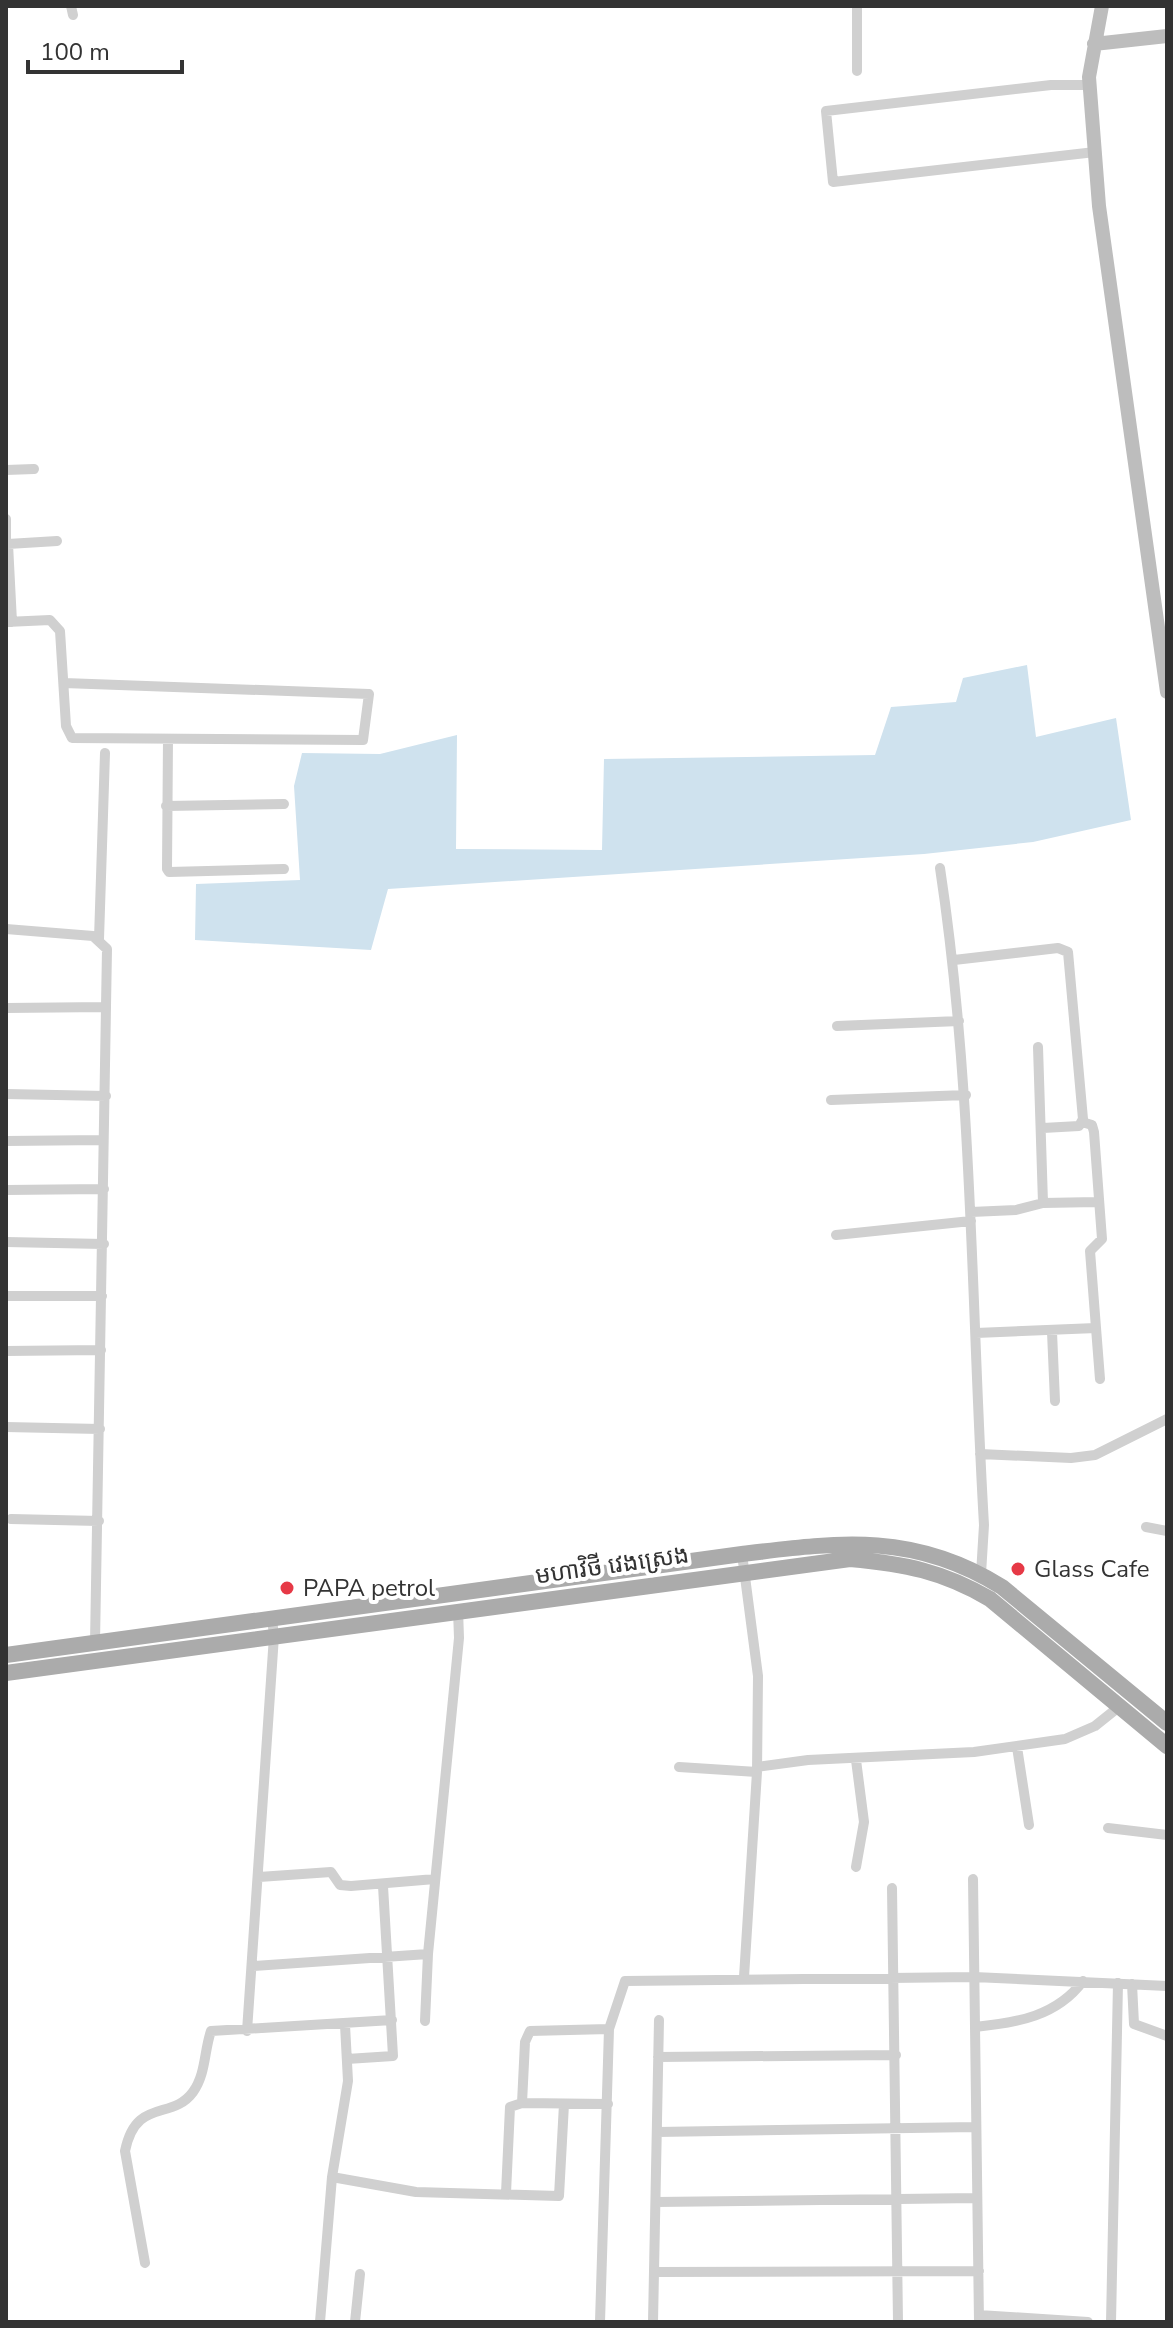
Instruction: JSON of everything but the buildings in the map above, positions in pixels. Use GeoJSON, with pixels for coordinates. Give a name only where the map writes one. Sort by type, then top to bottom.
{"type":"FeatureCollection","features":[{"type":"Feature","properties":{"kind":"main road","name":"មហាវិថី វេងស្រេង"},"geometry":{"type":"LineString","coordinates":[[6,1655],[95,1643],[458,1610],[744,1562],[824,1544],[876,1543],[912,1548],[981,1574],[1167,1723]]}},
{"type":"Feature","properties":{"kind":"main road","name":"មហាវិថី វេងស្រេង"},"geometry":{"type":"LineString","coordinates":[[6,1673],[273,1627],[744,1562],[850,1559],[910,1564],[941,1574],[990,1599],[1166,1744]]}},
{"type":"Feature","properties":{"kind":"street"},"geometry":{"type":"LineString","coordinates":[[857,6],[857,71]]}},
{"type":"Feature","properties":{"kind":"street"},"geometry":{"type":"LineString","coordinates":[[1102,6],[1089,85],[1099,206],[1167,692]]}},
{"type":"Feature","properties":{"kind":"street"},"geometry":{"type":"LineString","coordinates":[[1094,44],[1167,36]]}},
{"type":"Feature","properties":{"kind":"street"},"geometry":{"type":"LineString","coordinates":[[1089,85],[1051,85],[826,111],[833,182],[1095,152]]}},
{"type":"Feature","properties":{"kind":"street"},"geometry":{"type":"LineString","coordinates":[[6,470],[34,469]]}},
{"type":"Feature","properties":{"kind":"street"},"geometry":{"type":"LineString","coordinates":[[6,519],[9,622],[50,620],[56,623],[60,631],[67,733],[72,738],[363,740],[369,694],[64,683]]}},
{"type":"Feature","properties":{"kind":"street"},"geometry":{"type":"LineString","coordinates":[[7,544],[57,541]]}},
{"type":"Feature","properties":{"kind":"street"},"geometry":{"type":"LineString","coordinates":[[168,739],[166,806],[169,872],[284,869]]}},
{"type":"Feature","properties":{"kind":"street"},"geometry":{"type":"LineString","coordinates":[[95,1643],[106,1096],[107,949],[99,939],[105,753]]}},
{"type":"Feature","properties":{"kind":"street"},"geometry":{"type":"LineString","coordinates":[[166,806],[284,804]]}},
{"type":"Feature","properties":{"kind":"street"},"geometry":{"type":"LineString","coordinates":[[940,868],[954,960],[966,1095],[984,1525],[981,1574]]}},
{"type":"Feature","properties":{"kind":"street"},"geometry":{"type":"LineString","coordinates":[[6,929],[99,939]]}},
{"type":"Feature","properties":{"kind":"street"},"geometry":{"type":"LineString","coordinates":[[954,960],[1065,948],[1082,1122]]}},
{"type":"Feature","properties":{"kind":"street"},"geometry":{"type":"LineString","coordinates":[[6,1008],[106,1007]]}},
{"type":"Feature","properties":{"kind":"street"},"geometry":{"type":"LineString","coordinates":[[837,1026],[959,1021]]}},
{"type":"Feature","properties":{"kind":"street"},"geometry":{"type":"LineString","coordinates":[[1038,1047],[1043,1128],[1043,1203]]}},
{"type":"Feature","properties":{"kind":"street"},"geometry":{"type":"LineString","coordinates":[[6,1094],[106,1096]]}},
{"type":"Feature","properties":{"kind":"street"},"geometry":{"type":"LineString","coordinates":[[831,1100],[966,1095]]}},
{"type":"Feature","properties":{"kind":"street"},"geometry":{"type":"LineString","coordinates":[[1043,1128],[1079,1126],[1082,1122]]}},
{"type":"Feature","properties":{"kind":"street"},"geometry":{"type":"LineString","coordinates":[[1082,1122],[1092,1125],[1094,1132],[1102,1239],[1090,1251],[1100,1379]]}},
{"type":"Feature","properties":{"kind":"street"},"geometry":{"type":"LineString","coordinates":[[6,1141],[103,1140]]}},
{"type":"Feature","properties":{"kind":"street"},"geometry":{"type":"LineString","coordinates":[[6,1190],[104,1189]]}},
{"type":"Feature","properties":{"kind":"street"},"geometry":{"type":"LineString","coordinates":[[836,1235],[971,1217],[1043,1203],[1097,1202]]}},
{"type":"Feature","properties":{"kind":"street"},"geometry":{"type":"LineString","coordinates":[[6,1242],[104,1244]]}},
{"type":"Feature","properties":{"kind":"street"},"geometry":{"type":"LineString","coordinates":[[6,1296],[102,1296]]}},
{"type":"Feature","properties":{"kind":"street"},"geometry":{"type":"LineString","coordinates":[[976,1333],[1096,1328]]}},
{"type":"Feature","properties":{"kind":"street"},"geometry":{"type":"LineString","coordinates":[[1052,1332],[1055,1401]]}},
{"type":"Feature","properties":{"kind":"street"},"geometry":{"type":"LineString","coordinates":[[6,1351],[101,1350]]}},
{"type":"Feature","properties":{"kind":"street"},"geometry":{"type":"LineString","coordinates":[[980,1454],[1071,1458],[1095,1455],[1167,1419]]}},
{"type":"Feature","properties":{"kind":"street"},"geometry":{"type":"LineString","coordinates":[[6,1427],[100,1429]]}},
{"type":"Feature","properties":{"kind":"street"},"geometry":{"type":"LineString","coordinates":[[11,1519],[99,1521]]}},
{"type":"Feature","properties":{"kind":"street"},"geometry":{"type":"LineString","coordinates":[[1146,1527],[1167,1531]]}},
{"type":"Feature","properties":{"kind":"street"},"geometry":{"type":"LineString","coordinates":[[744,1562],[758,1676],[757,1769],[744,1977]]}},
{"type":"Feature","properties":{"kind":"street"},"geometry":{"type":"LineString","coordinates":[[425,2021],[428,1954],[459,1638],[458,1610]]}},
{"type":"Feature","properties":{"kind":"street"},"geometry":{"type":"LineString","coordinates":[[247,2031],[273,1627]]}},
{"type":"Feature","properties":{"kind":"street"},"geometry":{"type":"LineString","coordinates":[[679,1767],[757,1769],[808,1760],[856,1760],[1017,1747],[1079,1735],[1120,1706]]}},
{"type":"Feature","properties":{"kind":"street"},"geometry":{"type":"LineString","coordinates":[[1017,1747],[1029,1825]]}},
{"type":"Feature","properties":{"kind":"street"},"geometry":{"type":"LineString","coordinates":[[856,1760],[864,1822],[856,1867]]}},
{"type":"Feature","properties":{"kind":"street"},"geometry":{"type":"LineString","coordinates":[[1108,1828],[1167,1835]]}},
{"type":"Feature","properties":{"kind":"street"},"geometry":{"type":"LineString","coordinates":[[259,1877],[331,1872],[340,1885],[383,1886],[435,1879]]}},
{"type":"Feature","properties":{"kind":"street"},"geometry":{"type":"LineString","coordinates":[[973,1879],[979,2318],[1044,2316],[1088,2322]]}},
{"type":"Feature","properties":{"kind":"street"},"geometry":{"type":"LineString","coordinates":[[347,2059],[393,2056],[383,1886]]}},
{"type":"Feature","properties":{"kind":"street"},"geometry":{"type":"LineString","coordinates":[[892,1888],[898,2322]]}},
{"type":"Feature","properties":{"kind":"street"},"geometry":{"type":"LineString","coordinates":[[253,1966],[428,1954]]}},
{"type":"Feature","properties":{"kind":"street"},"geometry":{"type":"LineString","coordinates":[[600,2322],[609,2029],[619,1988],[630,1978],[974,1977],[1167,1986]]}},
{"type":"Feature","properties":{"kind":"street"},"geometry":{"type":"LineString","coordinates":[[975,2027],[1034,2018],[1070,1998],[1083,1981]]}},
{"type":"Feature","properties":{"kind":"street"},"geometry":{"type":"LineString","coordinates":[[1111,2322],[1118,1983]]}},
{"type":"Feature","properties":{"kind":"street"},"geometry":{"type":"LineString","coordinates":[[1132,1984],[1134,2024],[1167,2036]]}},
{"type":"Feature","properties":{"kind":"street"},"geometry":{"type":"LineString","coordinates":[[145,2263],[125,2151],[128,2137],[144,2116],[180,2103],[192,2094],[201,2076],[211,2031],[392,2020]]}},
{"type":"Feature","properties":{"kind":"street"},"geometry":{"type":"LineString","coordinates":[[653,2322],[659,2020]]}},
{"type":"Feature","properties":{"kind":"street"},"geometry":{"type":"LineString","coordinates":[[320,2322],[332,2177],[348,2081],[345,2025]]}},
{"type":"Feature","properties":{"kind":"street"},"geometry":{"type":"LineString","coordinates":[[522,2103],[525,2042],[530,2031],[609,2029]]}},
{"type":"Feature","properties":{"kind":"street"},"geometry":{"type":"LineString","coordinates":[[658,2057],[896,2055]]}},
{"type":"Feature","properties":{"kind":"street"},"geometry":{"type":"LineString","coordinates":[[506,2193],[510,2107],[522,2103],[608,2104]]}},
{"type":"Feature","properties":{"kind":"street"},"geometry":{"type":"LineString","coordinates":[[332,2177],[416,2192],[559,2196],[564,2104]]}},
{"type":"Feature","properties":{"kind":"street"},"geometry":{"type":"LineString","coordinates":[[657,2132],[976,2127]]}},
{"type":"Feature","properties":{"kind":"street"},"geometry":{"type":"LineString","coordinates":[[656,2202],[977,2198]]}},
{"type":"Feature","properties":{"kind":"street"},"geometry":{"type":"LineString","coordinates":[[654,2272],[979,2271]]}},
{"type":"Feature","properties":{"kind":"street"},"geometry":{"type":"LineString","coordinates":[[355,2322],[360,2274]]}},
{"type":"Feature","properties":{"kind":"water"},"geometry":{"type":"Polygon","coordinates":[[[1027,665],[1036,737],[1116,718],[1131,820],[1033,842],[924,854],[388,889],[371,950],[195,940],[196,884],[300,880],[294,786],[302,753],[380,754],[457,735],[456,849],[602,850],[604,759],[875,755],[891,707],[956,702],[963,678],[1027,665]]]}},
{"type":"Feature","properties":{"kind":"place","name":"Glass Cafe"},"geometry":{"type":"Point","coordinates":[1018,1569]}},
{"type":"Feature","properties":{"kind":"place","name":"PAPA petrol"},"geometry":{"type":"Point","coordinates":[287,1588]}}]}
